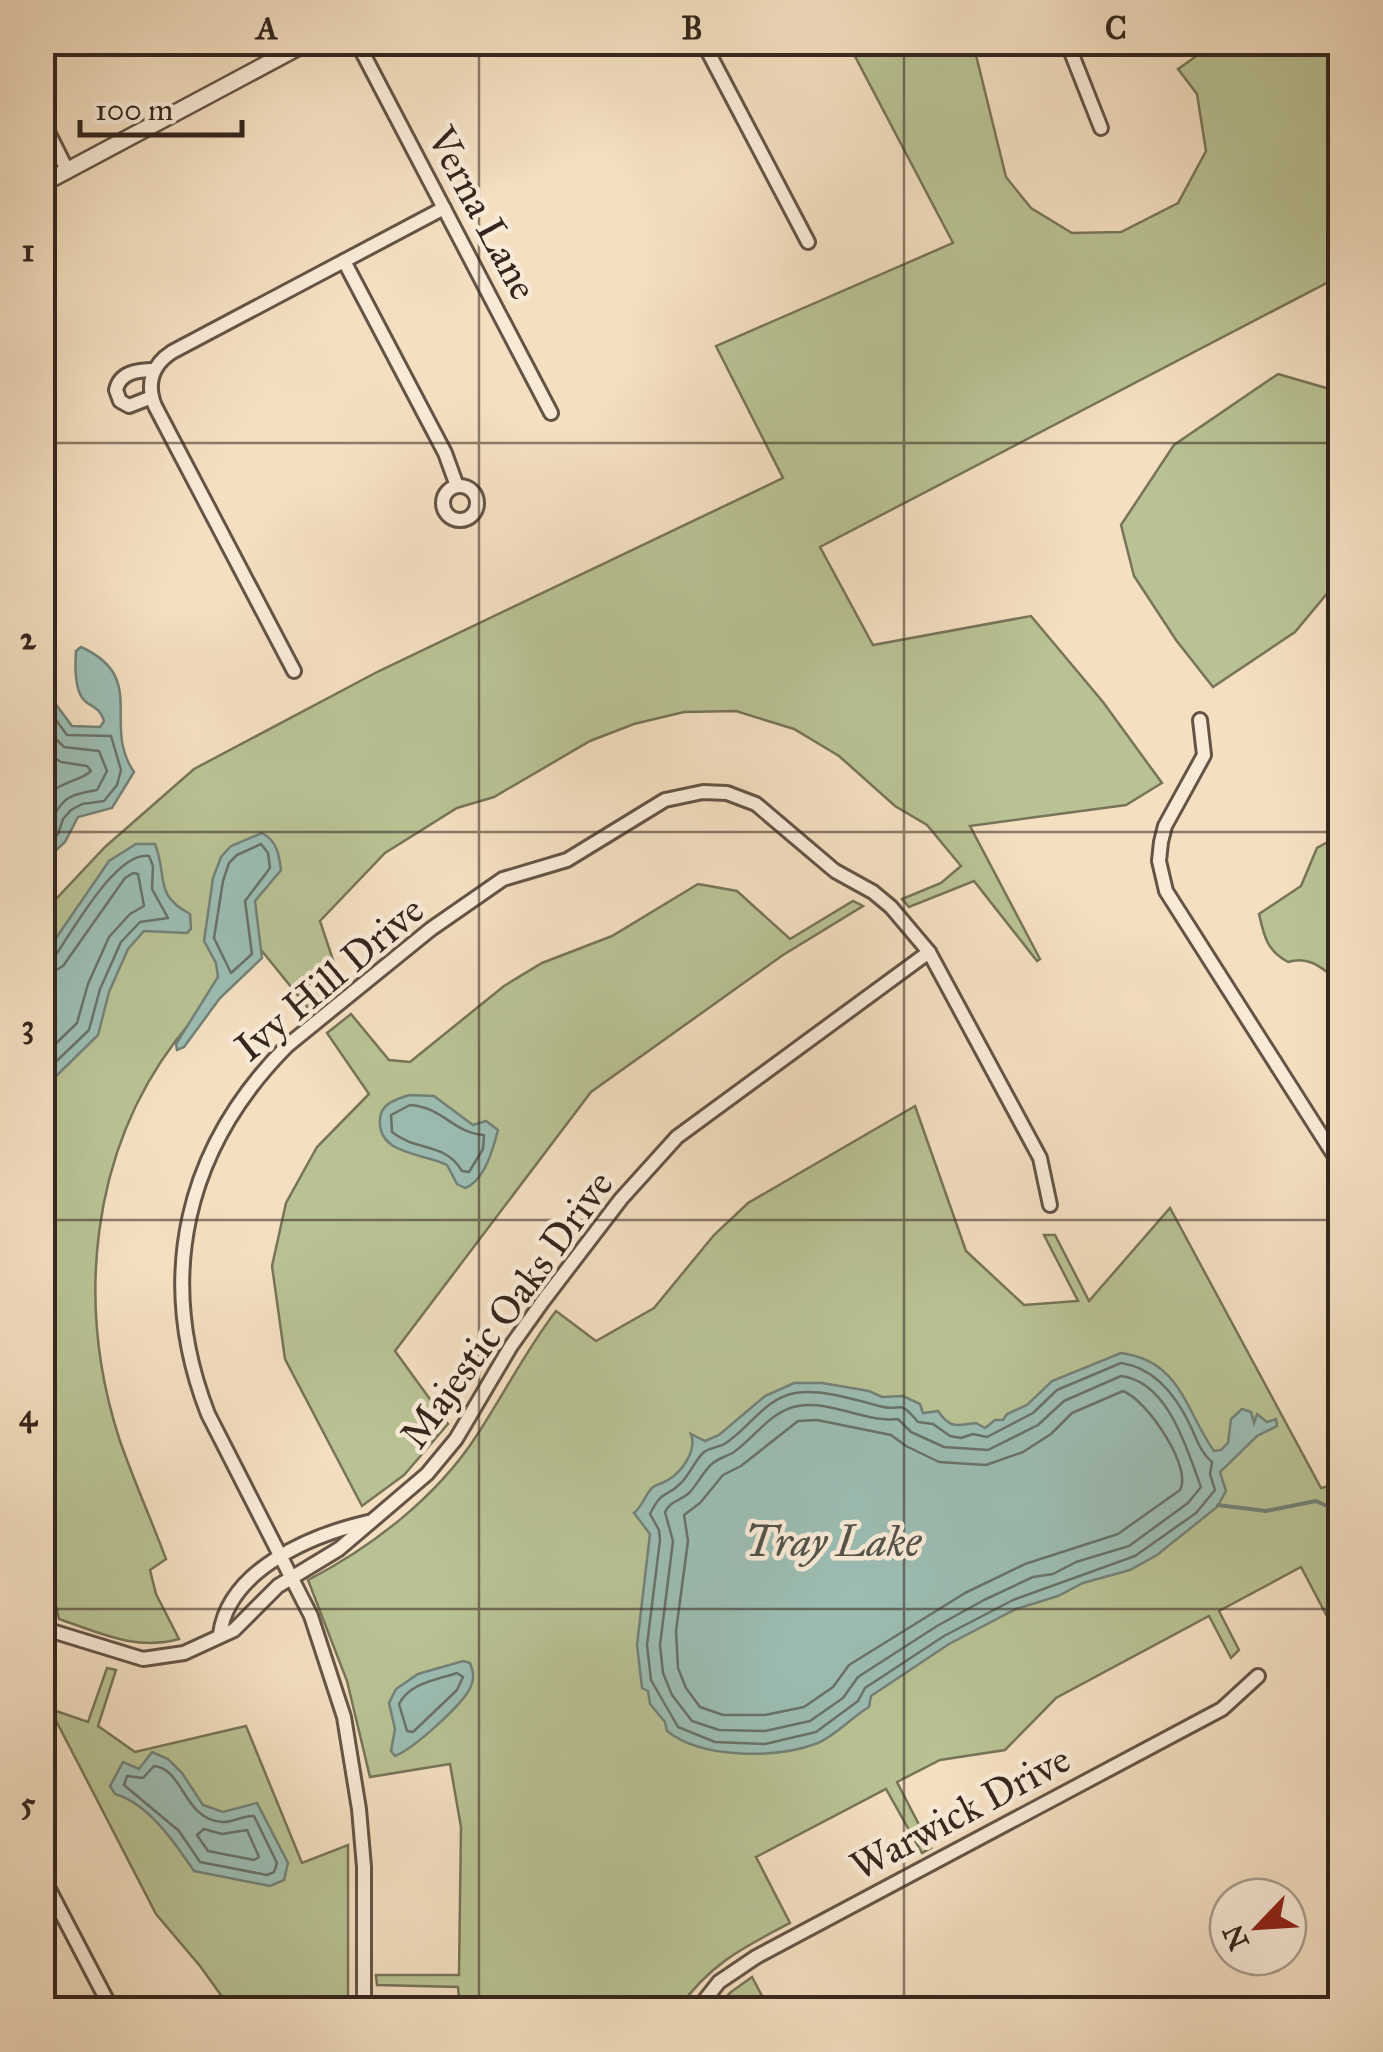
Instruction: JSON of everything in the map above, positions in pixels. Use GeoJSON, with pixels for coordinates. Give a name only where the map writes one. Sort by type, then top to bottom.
{"type":"FeatureCollection","features":[{"type":"Feature","properties":{"kind":"street"},"geometry":{"type":"LineString","coordinates":[[42,184],[308,42]]}},
{"type":"Feature","properties":{"kind":"street","name":"Verna Lane"},"geometry":{"type":"LineString","coordinates":[[358,42],[551,412]]}},
{"type":"Feature","properties":{"kind":"street"},"geometry":{"type":"LineString","coordinates":[[703,42],[808,242]]}},
{"type":"Feature","properties":{"kind":"street"},"geometry":{"type":"LineString","coordinates":[[1067,42],[1101,128]]}},
{"type":"Feature","properties":{"kind":"street"},"geometry":{"type":"LineString","coordinates":[[42,120],[67,170]]}},
{"type":"Feature","properties":{"kind":"street"},"geometry":{"type":"LineString","coordinates":[[294,671],[152,396],[154,370],[172,352],[444,208]]}},
{"type":"Feature","properties":{"kind":"street"},"geometry":{"type":"LineString","coordinates":[[344,261],[445,453],[457,486]]}},
{"type":"Feature","properties":{"kind":"street"},"geometry":{"type":"LineString","coordinates":[[152,396],[129,406],[120,401],[116,390],[120,380],[138,370],[154,370]]}},
{"type":"Feature","properties":{"kind":"street"},"geometry":{"type":"LineString","coordinates":[[1200,720],[1204,755],[1165,826],[1161,842],[1159,861],[1166,891],[1332,1152],[1340,1158]]}},
{"type":"Feature","properties":{"kind":"street","name":"Ivy Hill Drive"},"geometry":{"type":"LineString","coordinates":[[364,2010],[364,1867],[352,1755],[325,1653],[196,1383],[182,1315],[181,1282],[191,1212],[212,1149],[246,1090],[288,1045],[431,930],[504,879],[567,860],[666,800],[703,792],[727,793],[756,804],[835,872],[872,892],[892,908],[929,952],[1040,1158],[1050,1205]]}},
{"type":"Feature","properties":{"kind":"street","name":"Majestic Oaks Drive"},"geometry":{"type":"LineString","coordinates":[[42,1628],[143,1659],[184,1653],[234,1630],[290,1576],[339,1549],[427,1474],[456,1439],[511,1346],[543,1301],[621,1199],[677,1137],[929,952]]}},
{"type":"Feature","properties":{"kind":"street","name":"Majestic Oaks Drive"},"geometry":{"type":"LineString","coordinates":[[220,1634],[222,1617],[239,1593],[281,1554],[319,1536],[372,1522]]}},
{"type":"Feature","properties":{"kind":"street","name":"Warwick Drive"},"geometry":{"type":"LineString","coordinates":[[697,2010],[719,1982],[756,1957],[1222,1709],[1258,1676]]}},
{"type":"Feature","properties":{"kind":"street"},"geometry":{"type":"LineString","coordinates":[[42,1876],[112,2010]]}},
{"type":"Feature","properties":{"kind":"green space"},"geometry":{"type":"Polygon","coordinates":[[[848,43],[973,43],[1006,177],[1031,208],[1072,233],[1121,232],[1178,203],[1206,151],[1197,94],[1178,69],[1215,43],[1340,43],[1340,276],[820,547],[873,645],[1031,616],[1103,702],[1162,783],[1126,805],[970,826],[1040,959],[1037,961],[974,881],[909,907],[902,899],[941,883],[961,866],[927,825],[895,806],[839,756],[794,729],[736,711],[684,712],[634,724],[590,741],[494,797],[457,808],[385,853],[320,921],[341,984],[309,1009],[262,951],[177,1039],[148,1083],[125,1131],[109,1180],[99,1231],[98,1335],[119,1438],[166,1559],[150,1570],[156,1594],[179,1639],[133,1642],[59,1619],[43,1549],[42,914],[105,847],[194,769],[379,671],[783,478],[716,346],[953,243],[848,43]]]}},
{"type":"Feature","properties":{"kind":"green space"},"geometry":{"type":"Polygon","coordinates":[[[1278,374],[1340,392],[1340,578],[1295,632],[1213,687],[1134,576],[1121,525],[1174,445],[1278,374]]]}},
{"type":"Feature","properties":{"kind":"green space"},"geometry":{"type":"Polygon","coordinates":[[[1340,823],[1340,982],[1310,962],[1288,962],[1275,953],[1259,914],[1301,886],[1317,848],[1335,838],[1340,823]]]}},
{"type":"Feature","properties":{"kind":"green space"},"geometry":{"type":"Polygon","coordinates":[[[698,884],[737,891],[790,939],[853,901],[863,906],[783,955],[591,1092],[395,1351],[448,1424],[404,1475],[362,1506],[285,1359],[272,1266],[286,1203],[317,1147],[369,1094],[327,1033],[351,1014],[389,1060],[410,1062],[504,986],[542,963],[612,936],[698,884]]]}},
{"type":"Feature","properties":{"kind":"green space"},"geometry":{"type":"Polygon","coordinates":[[[915,1106],[966,1251],[1024,1305],[1078,1301],[1044,1235],[1055,1235],[1089,1301],[1170,1208],[1321,1488],[1340,1483],[1340,1641],[1301,1567],[1219,1611],[1239,1650],[1231,1658],[1209,1616],[1056,1698],[1005,1750],[940,1760],[897,1782],[931,1848],[922,1853],[886,1789],[756,1857],[790,1923],[728,1959],[702,1980],[678,2009],[637,2009],[620,2002],[614,2010],[460,2009],[458,1987],[377,1985],[376,1975],[459,1975],[461,1827],[450,1764],[370,1777],[347,1681],[308,1580],[379,1536],[443,1479],[477,1435],[556,1311],[596,1341],[654,1308],[714,1235],[748,1203],[915,1106]]]}},
{"type":"Feature","properties":{"kind":"green space"},"geometry":{"type":"Polygon","coordinates":[[[107,1668],[116,1670],[98,1726],[135,1752],[246,1726],[302,1863],[348,1845],[348,2009],[231,2009],[156,1914],[50,1709],[88,1722],[107,1668]]]}},
{"type":"Feature","properties":{"kind":"green space"},"geometry":{"type":"Polygon","coordinates":[[[752,1977],[769,2009],[715,2009],[731,1992],[752,1977]]]}},
{"type":"Feature","properties":{"kind":"water"},"geometry":{"type":"Polygon","coordinates":[[[81,647],[101,659],[113,673],[121,703],[121,737],[134,772],[112,808],[78,817],[43,871],[43,687],[72,726],[100,727],[104,721],[79,692],[76,651],[81,647]]]}},
{"type":"Feature","properties":{"kind":"water"},"geometry":{"type":"Polygon","coordinates":[[[262,833],[274,844],[281,870],[255,901],[262,958],[220,998],[184,1047],[177,1050],[176,1044],[218,977],[216,963],[204,941],[213,878],[221,857],[231,846],[262,833]]]}},
{"type":"Feature","properties":{"kind":"water"},"geometry":{"type":"Polygon","coordinates":[[[136,844],[155,844],[166,892],[190,914],[191,929],[187,933],[144,931],[128,949],[109,992],[98,1035],[43,1089],[43,957],[109,861],[136,844]]]}},
{"type":"Feature","properties":{"kind":"water"},"geometry":{"type":"Polygon","coordinates":[[[409,1095],[434,1096],[473,1125],[486,1121],[498,1130],[487,1163],[472,1184],[465,1188],[457,1184],[447,1165],[404,1151],[386,1140],[381,1131],[383,1109],[409,1095]]]}},
{"type":"Feature","properties":{"kind":"water","name":"Tray Lake"},"geometry":{"type":"Polygon","coordinates":[[[1121,1353],[1157,1366],[1169,1377],[1214,1451],[1228,1443],[1231,1419],[1242,1409],[1251,1412],[1254,1423],[1257,1414],[1267,1422],[1276,1419],[1277,1426],[1257,1436],[1220,1472],[1226,1491],[1217,1507],[1157,1555],[1130,1570],[1016,1609],[949,1644],[871,1696],[869,1707],[818,1743],[782,1752],[740,1754],[699,1747],[667,1731],[665,1722],[650,1704],[648,1691],[642,1688],[637,1645],[650,1534],[634,1513],[653,1487],[683,1466],[692,1447],[691,1434],[705,1441],[719,1435],[765,1396],[794,1383],[822,1383],[882,1397],[903,1396],[920,1404],[923,1413],[938,1411],[951,1424],[976,1423],[985,1428],[1027,1405],[1052,1381],[1121,1353]]]}},
{"type":"Feature","properties":{"kind":"water"},"geometry":{"type":"Polygon","coordinates":[[[463,1661],[470,1663],[473,1674],[459,1704],[395,1756],[391,1751],[395,1729],[389,1703],[396,1689],[418,1674],[463,1661]]]}},
{"type":"Feature","properties":{"kind":"water"},"geometry":{"type":"Polygon","coordinates":[[[152,1752],[168,1759],[182,1773],[203,1805],[223,1812],[257,1803],[288,1863],[284,1880],[270,1886],[194,1871],[150,1815],[115,1794],[110,1786],[123,1762],[139,1769],[152,1752]]]}},
{"type":"Feature","properties":{"kind":"waterway"},"geometry":{"type":"LineString","coordinates":[[1218,1505],[1266,1511],[1316,1501],[1340,1512]]}}]}
